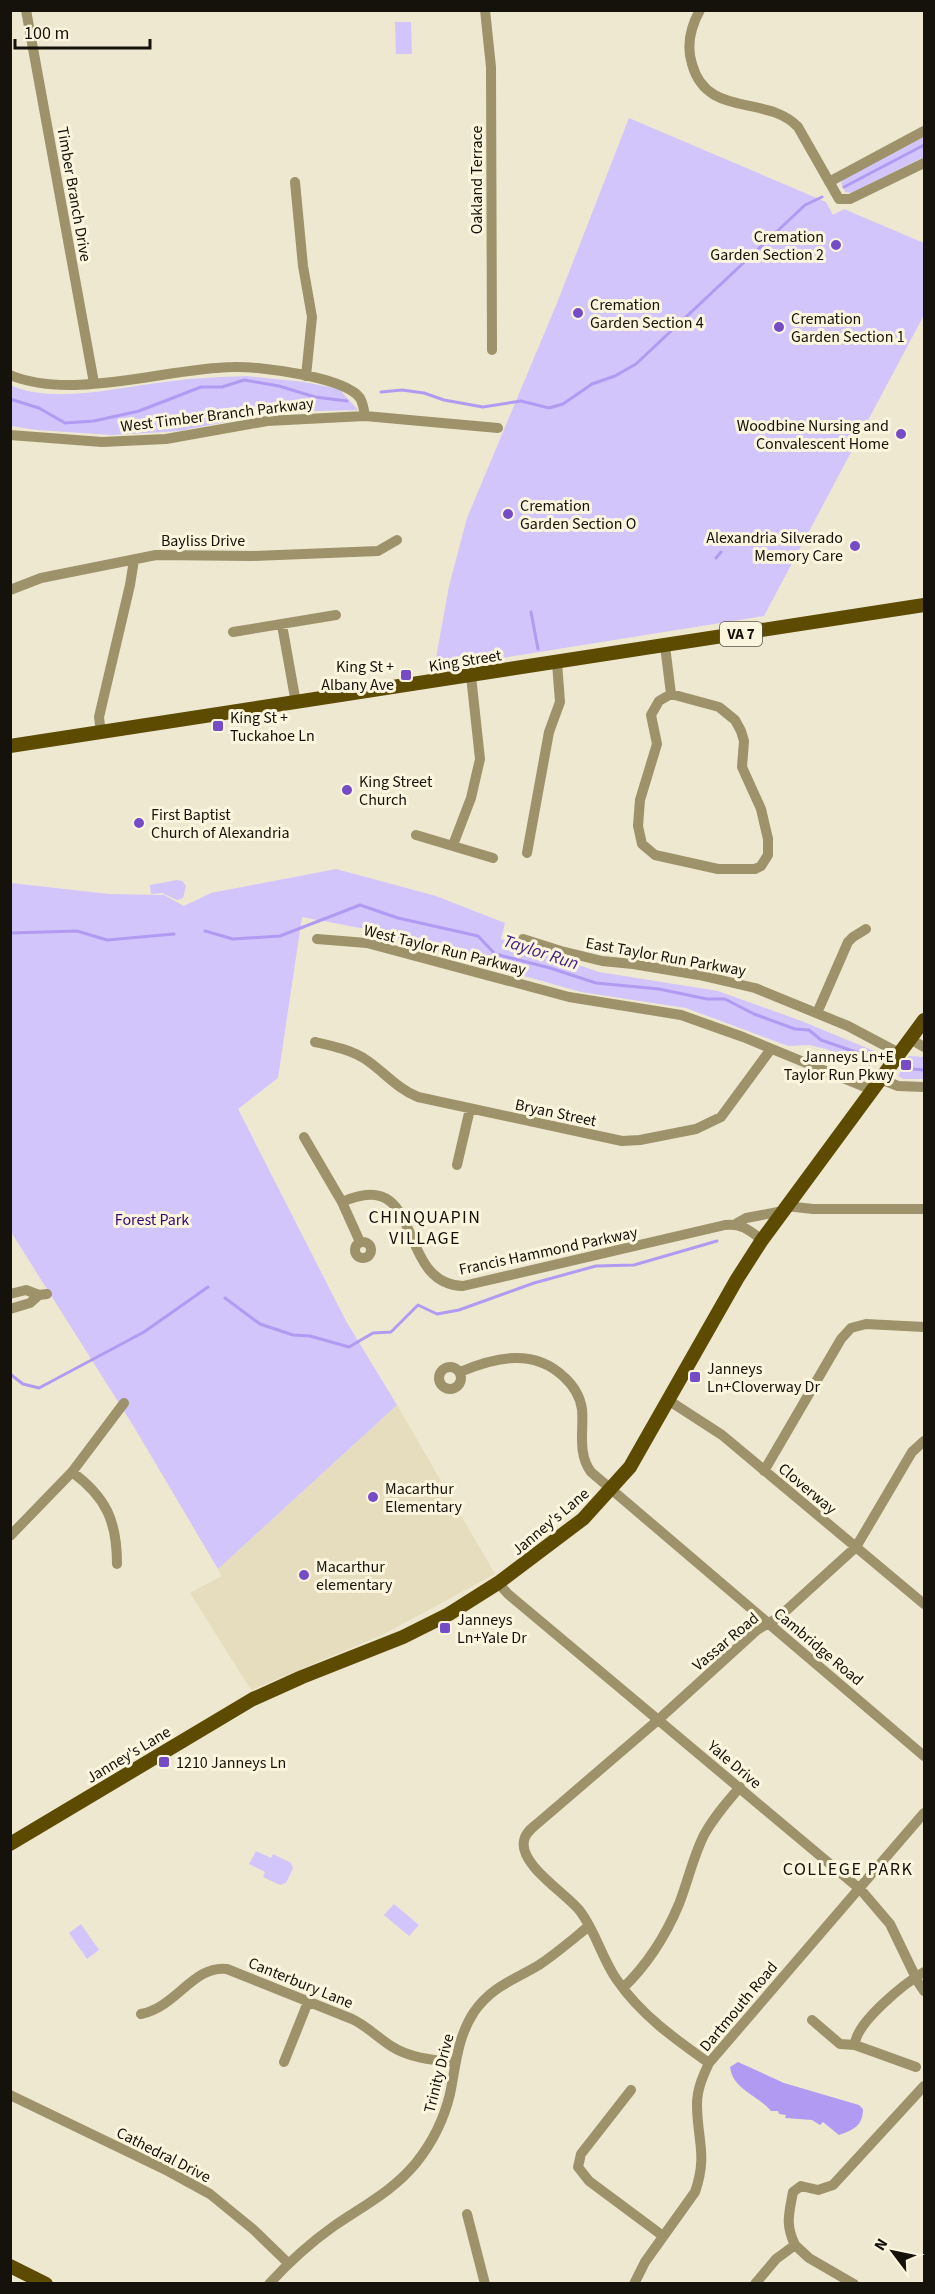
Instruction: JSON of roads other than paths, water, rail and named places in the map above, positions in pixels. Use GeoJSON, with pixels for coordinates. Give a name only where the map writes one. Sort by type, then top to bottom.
{"type":"FeatureCollection","features":[{"type":"Feature","properties":{"kind":"main road","name":"King Street"},"geometry":{"type":"LineString","coordinates":[[10,746],[924,606]]}},
{"type":"Feature","properties":{"kind":"main road","name":"Janney's Lane"},"geometry":{"type":"LineString","coordinates":[[10,1844],[254,1699],[302,1677],[403,1637],[449,1614],[498,1583],[583,1519],[630,1467],[737,1279],[762,1240],[924,1020]]}},
{"type":"Feature","properties":{"kind":"main road"},"geometry":{"type":"LineString","coordinates":[[10,2266],[46,2283]]}},
{"type":"Feature","properties":{"kind":"street","name":"Timber Branch Drive"},"geometry":{"type":"LineString","coordinates":[[26,10],[94,383]]}},
{"type":"Feature","properties":{"kind":"street","name":"Oakland Terrace"},"geometry":{"type":"LineString","coordinates":[[485,10],[491,67],[492,350]]}},
{"type":"Feature","properties":{"kind":"street"},"geometry":{"type":"LineString","coordinates":[[700,10],[691,30],[689,49],[694,73],[704,88],[724,100],[774,112],[793,121],[837,198],[850,199],[924,163]]}},
{"type":"Feature","properties":{"kind":"street"},"geometry":{"type":"LineString","coordinates":[[829,182],[924,131]]}},
{"type":"Feature","properties":{"kind":"street"},"geometry":{"type":"LineString","coordinates":[[296,182],[303,266],[312,317],[306,376]]}},
{"type":"Feature","properties":{"kind":"street"},"geometry":{"type":"LineString","coordinates":[[10,375],[39,383],[94,383],[235,367],[262,369],[334,382],[352,392],[362,401],[365,416]]}},
{"type":"Feature","properties":{"kind":"street","name":"West Timber Branch Parkway"},"geometry":{"type":"LineString","coordinates":[[11,436],[102,442],[166,439],[267,421],[365,416],[498,428]]}},
{"type":"Feature","properties":{"kind":"street","name":"Bayliss Drive"},"geometry":{"type":"LineString","coordinates":[[10,590],[41,578],[156,555],[252,555],[378,550],[397,540]]}},
{"type":"Feature","properties":{"kind":"street"},"geometry":{"type":"LineString","coordinates":[[101,733],[99,717],[134,560]]}},
{"type":"Feature","properties":{"kind":"street"},"geometry":{"type":"LineString","coordinates":[[233,632],[336,615]]}},
{"type":"Feature","properties":{"kind":"street"},"geometry":{"type":"LineString","coordinates":[[282,625],[296,703]]}},
{"type":"Feature","properties":{"kind":"street"},"geometry":{"type":"LineString","coordinates":[[665,646],[671,694]]}},
{"type":"Feature","properties":{"kind":"street"},"geometry":{"type":"LineString","coordinates":[[527,854],[549,732],[560,702],[557,663]]}},
{"type":"Feature","properties":{"kind":"street"},"geometry":{"type":"LineString","coordinates":[[453,845],[471,798],[480,759],[471,676]]}},
{"type":"Feature","properties":{"kind":"street"},"geometry":{"type":"LineString","coordinates":[[671,694],[719,708],[735,720],[741,731],[744,741],[742,767],[761,809],[770,849],[765,863],[759,868],[718,869],[655,855],[642,844],[638,826],[640,800],[657,744],[651,715],[659,701],[671,694]]}},
{"type":"Feature","properties":{"kind":"street"},"geometry":{"type":"LineString","coordinates":[[416,835],[493,858]]}},
{"type":"Feature","properties":{"kind":"street"},"geometry":{"type":"LineString","coordinates":[[818,1013],[848,942],[866,928]]}},
{"type":"Feature","properties":{"kind":"street","name":"West Taylor Run Parkway"},"geometry":{"type":"LineString","coordinates":[[317,939],[367,943],[569,998],[681,1015],[876,1085],[924,1087]]}},
{"type":"Feature","properties":{"kind":"street","name":"East Taylor Run Parkway"},"geometry":{"type":"LineString","coordinates":[[523,939],[602,961],[633,964],[730,981],[755,988],[848,1026],[899,1053]]}},
{"type":"Feature","properties":{"kind":"street"},"geometry":{"type":"LineString","coordinates":[[910,1039],[924,1047]]}},
{"type":"Feature","properties":{"kind":"street","name":"Bryan Street"},"geometry":{"type":"LineString","coordinates":[[315,1042],[337,1047],[367,1060],[409,1094],[630,1142],[696,1129],[722,1117],[771,1049]]}},
{"type":"Feature","properties":{"kind":"street"},"geometry":{"type":"LineString","coordinates":[[457,1165],[470,1109]]}},
{"type":"Feature","properties":{"kind":"street"},"geometry":{"type":"LineString","coordinates":[[304,1137],[342,1202],[360,1242]]}},
{"type":"Feature","properties":{"kind":"street","name":"Francis Hammond Parkway"},"geometry":{"type":"LineString","coordinates":[[342,1202],[369,1193],[378,1194],[388,1200],[400,1211],[431,1274],[452,1286],[463,1286],[737,1223],[746,1218],[784,1208],[924,1209]]}},
{"type":"Feature","properties":{"kind":"street"},"geometry":{"type":"LineString","coordinates":[[737,1223],[762,1240]]}},
{"type":"Feature","properties":{"kind":"street"},"geometry":{"type":"LineString","coordinates":[[10,1294],[26,1290],[43,1294],[30,1303],[10,1309]]}},
{"type":"Feature","properties":{"kind":"street"},"geometry":{"type":"LineString","coordinates":[[764,1471],[841,1339],[851,1328],[866,1323],[924,1327]]}},
{"type":"Feature","properties":{"kind":"street","name":"Cambridge Road"},"geometry":{"type":"LineString","coordinates":[[460,1372],[506,1358],[523,1357],[541,1362],[560,1373],[574,1389],[580,1402],[583,1428],[582,1448],[586,1466],[611,1490],[924,1755]]}},
{"type":"Feature","properties":{"kind":"street","name":"Cloverway"},"geometry":{"type":"LineString","coordinates":[[668,1400],[722,1435],[924,1604]]}},
{"type":"Feature","properties":{"kind":"street"},"geometry":{"type":"LineString","coordinates":[[10,1536],[72,1472],[124,1403]]}},
{"type":"Feature","properties":{"kind":"street","name":"Vassar Road"},"geometry":{"type":"LineString","coordinates":[[590,1926],[576,1906],[529,1860],[524,1845],[527,1834],[757,1630],[779,1617],[856,1547],[912,1452],[924,1441]]}},
{"type":"Feature","properties":{"kind":"street"},"geometry":{"type":"LineString","coordinates":[[72,1472],[94,1491],[106,1506],[112,1523],[117,1564]]}},
{"type":"Feature","properties":{"kind":"street","name":"Yale Drive"},"geometry":{"type":"LineString","coordinates":[[498,1583],[859,1887],[890,1924],[920,1975],[924,1991]]}},
{"type":"Feature","properties":{"kind":"street"},"geometry":{"type":"LineString","coordinates":[[623,1988],[639,1971],[657,1945],[678,1906],[705,1834],[740,1787]]}},
{"type":"Feature","properties":{"kind":"street","name":"Dartmouth Road"},"geometry":{"type":"LineString","coordinates":[[634,2283],[663,2236],[695,2192],[702,2168],[697,2103],[702,2079],[709,2064],[924,1813]]}},
{"type":"Feature","properties":{"kind":"street"},"geometry":{"type":"LineString","coordinates":[[590,1926],[602,1955],[623,1988],[646,2015],[709,2064]]}},
{"type":"Feature","properties":{"kind":"street","name":"Trinity Drive"},"geometry":{"type":"LineString","coordinates":[[269,2283],[319,2236],[381,2195],[411,2168],[429,2144],[443,2117],[450,2094],[454,2062],[461,2036],[475,2011],[489,1994],[501,1984],[537,1966],[590,1926]]}},
{"type":"Feature","properties":{"kind":"street","name":"Canterbury Lane"},"geometry":{"type":"LineString","coordinates":[[141,2013],[167,2004],[195,1979],[216,1968],[227,1969],[363,2024],[399,2050],[434,2060],[454,2062]]}},
{"type":"Feature","properties":{"kind":"street"},"geometry":{"type":"LineString","coordinates":[[855,2045],[856,2036],[891,1995],[920,1975]]}},
{"type":"Feature","properties":{"kind":"street"},"geometry":{"type":"LineString","coordinates":[[284,2062],[308,2002]]}},
{"type":"Feature","properties":{"kind":"street"},"geometry":{"type":"LineString","coordinates":[[812,2020],[836,2042],[855,2045],[916,2067]]}},
{"type":"Feature","properties":{"kind":"street"},"geometry":{"type":"LineString","coordinates":[[854,2283],[809,2258],[795,2245],[788,2223],[793,2192],[801,2186],[818,2190],[833,2185],[924,2086]]}},
{"type":"Feature","properties":{"kind":"street"},"geometry":{"type":"LineString","coordinates":[[631,2090],[581,2154],[578,2167],[589,2181],[663,2236]]}},
{"type":"Feature","properties":{"kind":"street","name":"Cathedral Drive"},"geometry":{"type":"LineString","coordinates":[[10,2095],[168,2171],[210,2194],[254,2230],[288,2263]]}},
{"type":"Feature","properties":{"kind":"street"},"geometry":{"type":"LineString","coordinates":[[467,2214],[484,2283]]}},
{"type":"Feature","properties":{"kind":"street"},"geometry":{"type":"LineString","coordinates":[[755,2283],[776,2259],[795,2245]]}},
{"type":"Feature","properties":{"kind":"waterway"},"geometry":{"type":"LineString","coordinates":[[844,187],[924,145]]}},
{"type":"Feature","properties":{"kind":"waterway"},"geometry":{"type":"LineString","coordinates":[[381,392],[402,390],[424,393],[444,400],[483,407],[521,401],[549,408],[563,404],[592,384],[615,376],[636,364],[805,205],[822,197]]}},
{"type":"Feature","properties":{"kind":"waterway"},"geometry":{"type":"LineString","coordinates":[[10,399],[39,408],[65,423],[94,421],[139,411],[201,387],[222,387],[244,380],[279,386],[315,397],[347,401]]}},
{"type":"Feature","properties":{"kind":"waterway"},"geometry":{"type":"LineString","coordinates":[[716,558],[721,552]]}},
{"type":"Feature","properties":{"kind":"waterway"},"geometry":{"type":"LineString","coordinates":[[531,612],[538,649]]}},
{"type":"Feature","properties":{"kind":"waterway","name":"Taylor Run"},"geometry":{"type":"LineString","coordinates":[[205,931],[233,939],[280,936],[360,905],[398,918],[478,936],[495,954],[596,983],[659,989],[707,999],[725,999],[754,1014],[795,1029],[809,1030],[821,1040],[873,1058]]}},
{"type":"Feature","properties":{"kind":"waterway","name":"Taylor Run"},"geometry":{"type":"LineString","coordinates":[[10,933],[77,931],[107,940],[174,934]]}},
{"type":"Feature","properties":{"kind":"waterway","name":"Taylor Run"},"geometry":{"type":"LineString","coordinates":[[913,1069],[924,1070]]}},
{"type":"Feature","properties":{"kind":"waterway"},"geometry":{"type":"LineString","coordinates":[[225,1298],[260,1324],[293,1335],[310,1336],[349,1347],[373,1333],[391,1332],[418,1305],[437,1314],[459,1310],[534,1283],[596,1266],[634,1265],[717,1241]]}},
{"type":"Feature","properties":{"kind":"waterway"},"geometry":{"type":"LineString","coordinates":[[10,1374],[23,1384],[39,1388],[144,1332],[208,1287]]}},
{"type":"Feature","properties":{"kind":"place","name":"Cremation Garden Section 2"},"geometry":{"type":"Point","coordinates":[836,245]}},
{"type":"Feature","properties":{"kind":"place","name":"Cremation Garden Section 4"},"geometry":{"type":"Point","coordinates":[578,313]}},
{"type":"Feature","properties":{"kind":"place","name":"Cremation Garden Section 1"},"geometry":{"type":"Point","coordinates":[779,327]}},
{"type":"Feature","properties":{"kind":"place","name":"Woodbine Nursing and Convalescent Home"},"geometry":{"type":"Point","coordinates":[901,434]}},
{"type":"Feature","properties":{"kind":"place","name":"Cremation Garden Section O"},"geometry":{"type":"Point","coordinates":[508,514]}},
{"type":"Feature","properties":{"kind":"place","name":"Alexandria Silverado Memory Care"},"geometry":{"type":"Point","coordinates":[855,546]}},
{"type":"Feature","properties":{"kind":"place","name":"King St + Albany Ave"},"geometry":{"type":"Point","coordinates":[406,675]}},
{"type":"Feature","properties":{"kind":"place","name":"King St + Tuckahoe Ln"},"geometry":{"type":"Point","coordinates":[218,726]}},
{"type":"Feature","properties":{"kind":"place","name":"King Street Church"},"geometry":{"type":"Point","coordinates":[347,790]}},
{"type":"Feature","properties":{"kind":"place","name":"First Baptist Church of Alexandria"},"geometry":{"type":"Point","coordinates":[139,823]}},
{"type":"Feature","properties":{"kind":"place","name":"Janneys Ln+E Taylor Run Pkwy"},"geometry":{"type":"Point","coordinates":[906,1065]}},
{"type":"Feature","properties":{"kind":"place","name":"Janneys Ln+Cloverway Dr"},"geometry":{"type":"Point","coordinates":[695,1377]}},
{"type":"Feature","properties":{"kind":"place","name":"Macarthur Elementary"},"geometry":{"type":"Point","coordinates":[373,1497]}},
{"type":"Feature","properties":{"kind":"place","name":"Macarthur elementary"},"geometry":{"type":"Point","coordinates":[304,1575]}},
{"type":"Feature","properties":{"kind":"place","name":"Janneys Ln+Yale Dr"},"geometry":{"type":"Point","coordinates":[445,1628]}},
{"type":"Feature","properties":{"kind":"place","name":"1210 Janneys Ln"},"geometry":{"type":"Point","coordinates":[164,1762]}},
{"type":"Feature","properties":{"kind":"district","name":"CHINQUAPIN VILLAGE"},"geometry":{"type":"Point","coordinates":[425,1227]}},
{"type":"Feature","properties":{"kind":"district","name":"COLLEGE PARK"},"geometry":{"type":"Point","coordinates":[848,1869]}},
{"type":"Feature","properties":{"kind":"park label","name":"Forest Park"},"geometry":{"type":"Point","coordinates":[152,1219]}}]}
